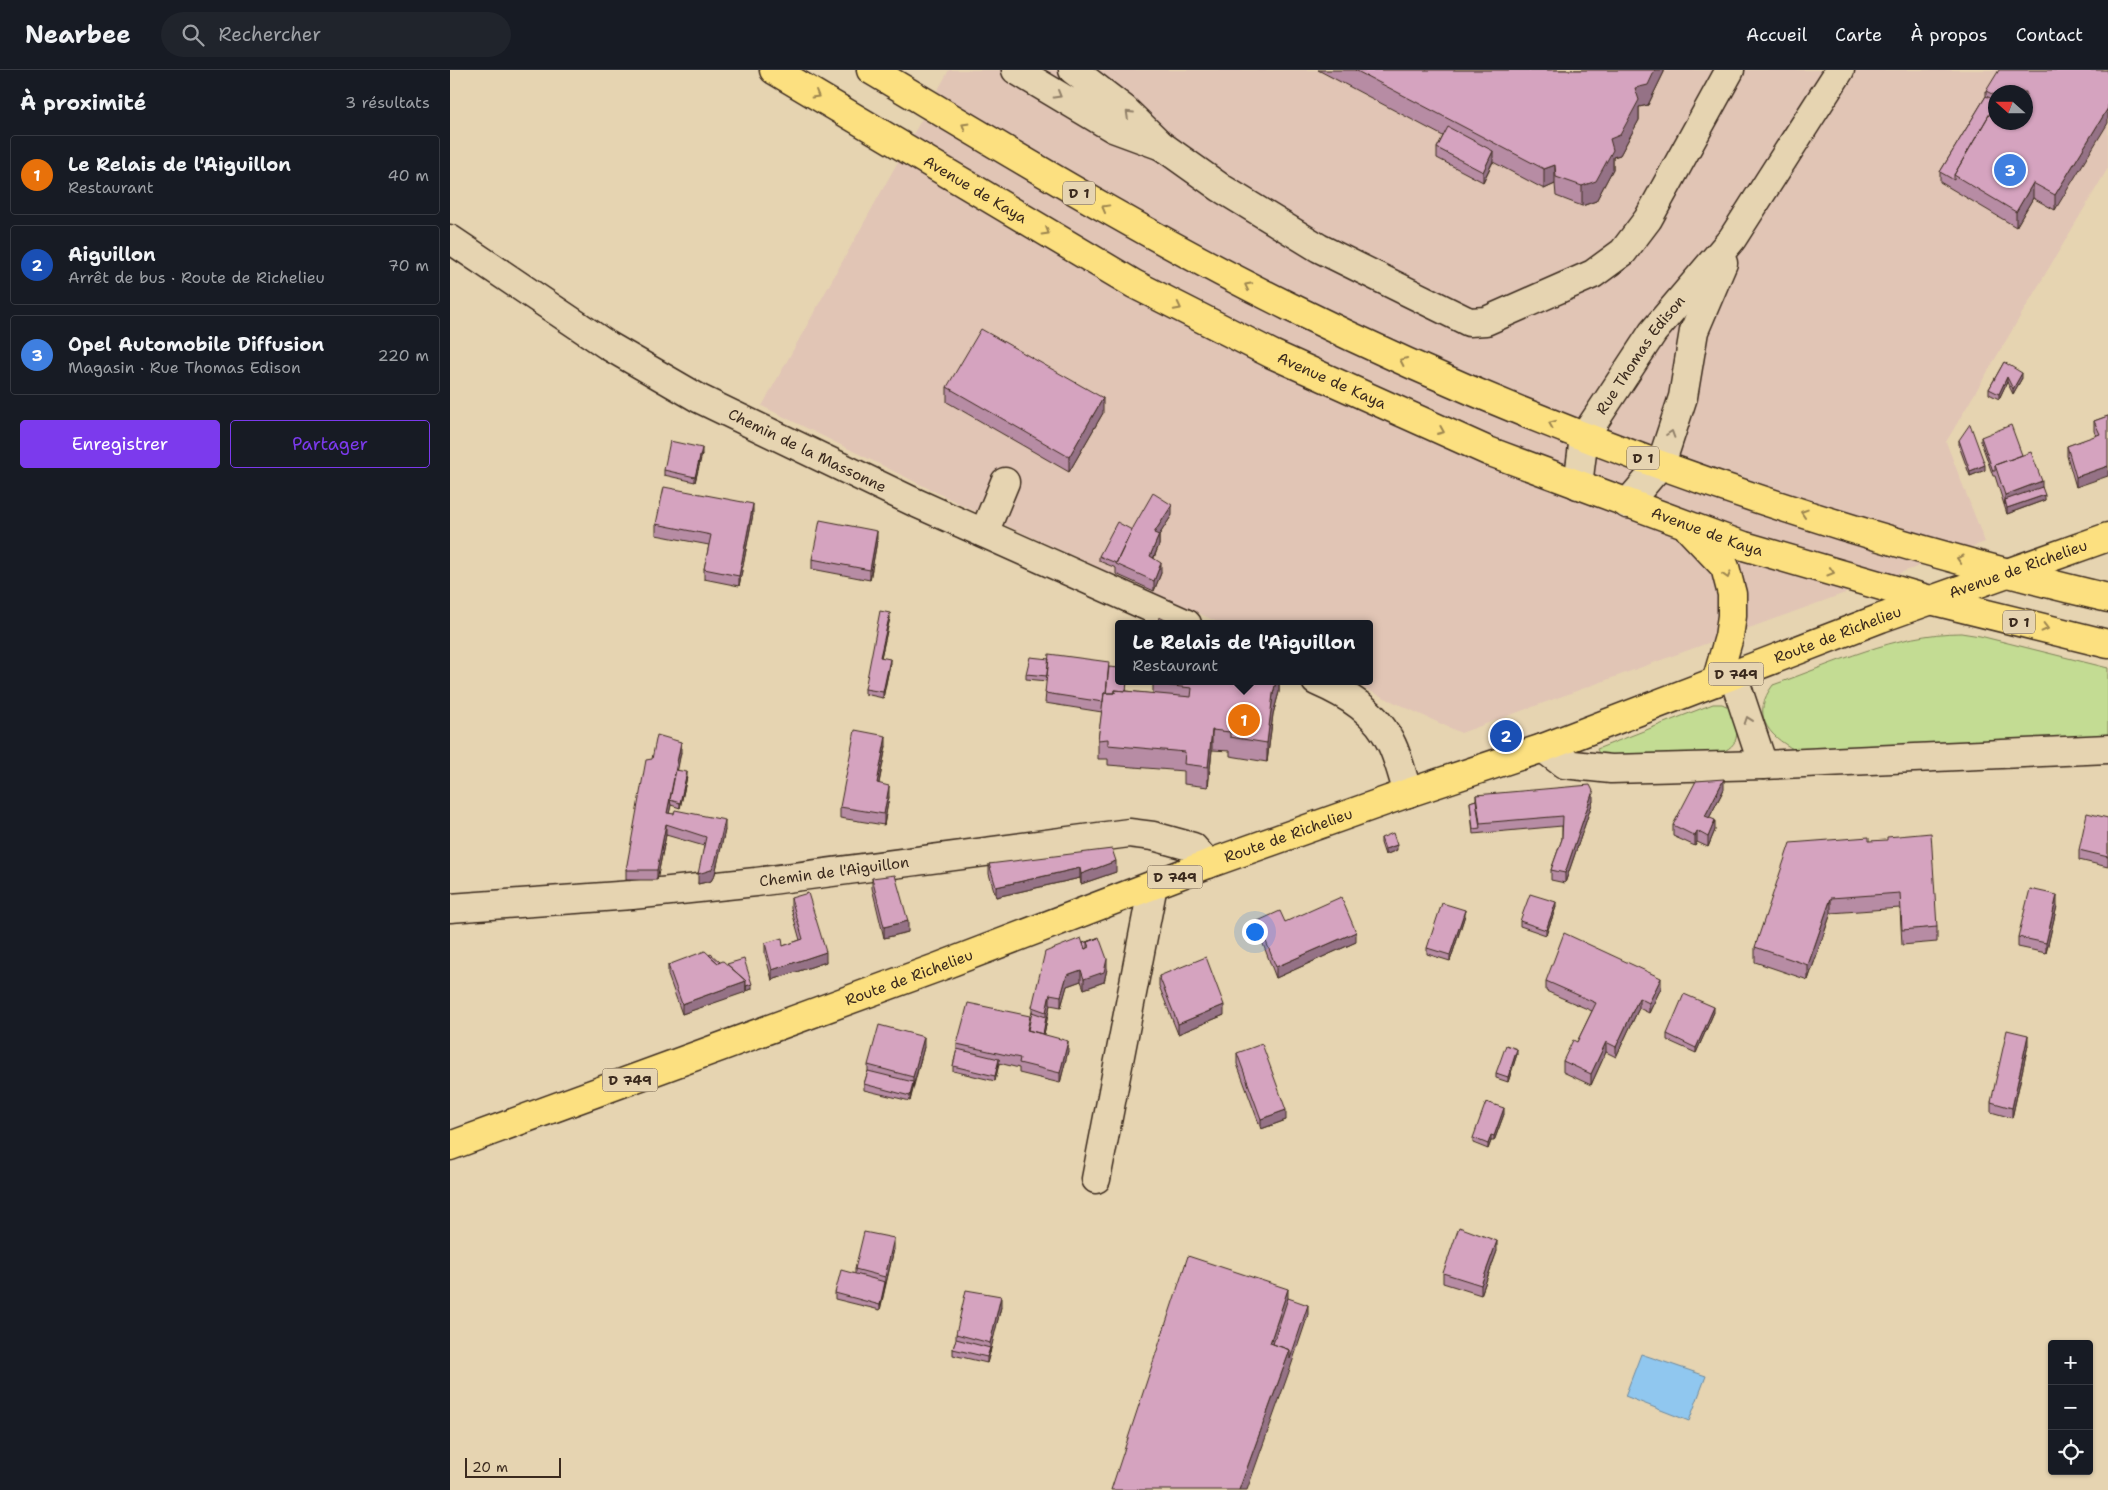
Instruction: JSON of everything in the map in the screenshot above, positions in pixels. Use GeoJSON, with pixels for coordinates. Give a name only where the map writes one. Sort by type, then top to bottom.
{"type":"FeatureCollection","features":[{"type":"Feature","properties":{"kind":"main road","name":"Avenue de Kaya"},"geometry":{"type":"LineString","coordinates":[[774,70],[1045,232],[1161,298],[1272,354],[1396,411],[1488,451],[1744,546],[1930,600]]}},
{"type":"Feature","properties":{"kind":"main road","name":"D 1"},"geometry":{"type":"LineString","coordinates":[[870,70],[1073,190],[1200,262],[1291,308],[1418,368],[1584,436],[1851,528],[2007,573],[2108,598]]}},
{"type":"Feature","properties":{"kind":"main road"},"geometry":{"type":"LineString","coordinates":[[1685,524],[1725,567],[1732,594],[1732,616],[1724,678]]}},
{"type":"Feature","properties":{"kind":"main road","name":"Avenue de Richelieu"},"geometry":{"type":"LineString","coordinates":[[1930,600],[2108,537]]}},
{"type":"Feature","properties":{"kind":"main road","name":"D 1"},"geometry":{"type":"LineString","coordinates":[[1930,600],[2108,644]]}},
{"type":"Feature","properties":{"kind":"main road","name":"Route de Richelieu"},"geometry":{"type":"LineString","coordinates":[[450,1146],[936,968],[1208,864],[1543,748],[1930,600]]}},
{"type":"Feature","properties":{"kind":"street"},"geometry":{"type":"LineString","coordinates":[[1016,70],[1113,128],[1162,146]]}},
{"type":"Feature","properties":{"kind":"street"},"geometry":{"type":"LineString","coordinates":[[1073,70],[1124,109],[1162,146],[1221,188],[1319,248],[1469,322],[1486,321],[1593,274],[1623,252],[1648,219],[1730,70]]}},
{"type":"Feature","properties":{"kind":"street","name":"Rue Thomas Edison"},"geometry":{"type":"LineString","coordinates":[[1578,485],[1584,436],[1653,332],[1732,240],[1840,70]]}},
{"type":"Feature","properties":{"kind":"street","name":"Chemin de la Massonne"},"geometry":{"type":"LineString","coordinates":[[450,239],[607,345],[700,399],[914,502],[1178,620]]}},
{"type":"Feature","properties":{"kind":"street","name":"Rue Thomas Edison"},"geometry":{"type":"LineString","coordinates":[[1627,504],[1661,464],[1683,397],[1694,331],[1732,240]]}},
{"type":"Feature","properties":{"kind":"street"},"geometry":{"type":"LineString","coordinates":[[984,534],[1005,482]]}},
{"type":"Feature","properties":{"kind":"street"},"geometry":{"type":"LineString","coordinates":[[1724,678],[1763,765]]}},
{"type":"Feature","properties":{"kind":"street"},"geometry":{"type":"LineString","coordinates":[[1325,685],[1343,693],[1372,714],[1392,745],[1408,794]]}},
{"type":"Feature","properties":{"kind":"street"},"geometry":{"type":"LineString","coordinates":[[1543,748],[1564,764],[1611,769],[1763,765],[2108,749]]}},
{"type":"Feature","properties":{"kind":"street","name":"Chemin de l'Aiguillon"},"geometry":{"type":"LineString","coordinates":[[450,908],[632,895],[756,882],[1129,833],[1153,836],[1193,847],[1208,864]]}},
{"type":"Feature","properties":{"kind":"street"},"geometry":{"type":"LineString","coordinates":[[1096,1179],[1153,885]]}},
{"type":"Feature","properties":{"kind":"shaded area"},"geometry":{"type":"Polygon","coordinates":[[[949,70],[2108,70],[2108,168],[1946,442],[1985,542],[1461,733],[1357,685],[1373,685],[1373,620],[1213,620],[972,510],[762,406],[949,70]]]}},
{"type":"Feature","properties":{"kind":"green space"},"geometry":{"type":"Polygon","coordinates":[[[1961,633],[2108,668],[2108,737],[1795,750],[1777,738],[1765,723],[1763,705],[1773,685],[1842,659],[1889,644],[1937,634],[1961,633]]]}},
{"type":"Feature","properties":{"kind":"green space"},"geometry":{"type":"Polygon","coordinates":[[[1713,704],[1722,704],[1731,708],[1737,732],[1734,744],[1711,756],[1600,756],[1597,749],[1713,704]]]}},
{"type":"Feature","properties":{"kind":"water"},"geometry":{"type":"Polygon","coordinates":[[[1641,1354],[1706,1376],[1689,1421],[1625,1396],[1641,1354]]]}},
{"type":"Feature","properties":{"kind":"building"},"geometry":{"type":"Polygon","coordinates":[[[1355,70],[1655,70],[1648,85],[1635,88],[1639,100],[1620,135],[1610,139],[1613,150],[1596,181],[1582,186],[1556,177],[1555,165],[1544,169],[1355,70]]]}},
{"type":"Feature","properties":{"kind":"building"},"geometry":{"type":"Polygon","coordinates":[[[1999,70],[2108,70],[2108,108],[2055,195],[2033,183],[2016,212],[1954,175],[1988,117],[1988,130],[2033,130],[2033,85],[1990,85],[1999,70]]]}},
{"type":"Feature","properties":{"kind":"building"},"geometry":{"type":"Polygon","coordinates":[[[1986,96],[1988,97],[1988,117],[1954,175],[1954,180],[1940,172],[1986,96]]]}},
{"type":"Feature","properties":{"kind":"building"},"geometry":{"type":"Polygon","coordinates":[[[1448,127],[1493,151],[1483,172],[1437,148],[1448,127]]]}},
{"type":"Feature","properties":{"kind":"building"},"geometry":{"type":"Polygon","coordinates":[[[981,329],[1103,398],[1069,457],[947,387],[981,329]]]}},
{"type":"Feature","properties":{"kind":"building"},"geometry":{"type":"Polygon","coordinates":[[[2004,362],[2022,373],[2013,389],[2007,377],[1999,394],[1989,389],[2004,362]]]}},
{"type":"Feature","properties":{"kind":"building"},"geometry":{"type":"Polygon","coordinates":[[[2108,416],[2108,466],[2076,477],[2067,446],[2100,434],[2094,421],[2108,416]]]}},
{"type":"Feature","properties":{"kind":"building"},"geometry":{"type":"Polygon","coordinates":[[[1970,424],[1985,465],[1970,471],[1959,440],[1970,424]]]}},
{"type":"Feature","properties":{"kind":"building"},"geometry":{"type":"Polygon","coordinates":[[[2011,425],[2022,455],[1995,465],[1995,471],[1993,471],[1981,437],[2011,425]]]}},
{"type":"Feature","properties":{"kind":"building"},"geometry":{"type":"Polygon","coordinates":[[[670,441],[702,448],[695,477],[664,470],[670,441]]]}},
{"type":"Feature","properties":{"kind":"building"},"geometry":{"type":"Polygon","coordinates":[[[2031,452],[2042,481],[2005,495],[1995,465],[2031,452]]]}},
{"type":"Feature","properties":{"kind":"building"},"geometry":{"type":"Polygon","coordinates":[[[664,487],[753,504],[739,576],[704,569],[711,535],[656,524],[664,487]]]}},
{"type":"Feature","properties":{"kind":"building"},"geometry":{"type":"Polygon","coordinates":[[[2042,487],[2045,495],[2007,508],[2005,500],[2042,487]]]}},
{"type":"Feature","properties":{"kind":"building"},"geometry":{"type":"Polygon","coordinates":[[[1153,493],[1172,505],[1154,533],[1159,535],[1150,556],[1161,563],[1154,581],[1116,564],[1134,526],[1153,493]]]}},
{"type":"Feature","properties":{"kind":"building"},"geometry":{"type":"Polygon","coordinates":[[[820,520],[877,531],[870,570],[812,559],[820,520]]]}},
{"type":"Feature","properties":{"kind":"building"},"geometry":{"type":"Polygon","coordinates":[[[1117,522],[1132,530],[1116,563],[1099,556],[1117,522]]]}},
{"type":"Feature","properties":{"kind":"building"},"geometry":{"type":"Polygon","coordinates":[[[880,611],[890,613],[880,657],[890,659],[883,692],[865,689],[880,611]]]}},
{"type":"Feature","properties":{"kind":"building"},"geometry":{"type":"Polygon","coordinates":[[[1049,654],[1109,662],[1106,693],[1104,693],[1103,702],[1045,693],[1049,654]]]}},
{"type":"Feature","properties":{"kind":"building"},"geometry":{"type":"Polygon","coordinates":[[[1030,657],[1049,659],[1047,676],[1026,674],[1030,657]]]}},
{"type":"Feature","properties":{"kind":"building"},"geometry":{"type":"Polygon","coordinates":[[[1109,667],[1115,668],[1115,685],[1127,685],[1126,691],[1115,690],[1115,693],[1106,693],[1109,667]]]}},
{"type":"Feature","properties":{"kind":"building"},"geometry":{"type":"Polygon","coordinates":[[[1163,685],[1275,685],[1267,743],[1230,737],[1230,732],[1212,730],[1208,767],[1184,764],[1185,752],[1108,745],[1108,739],[1098,740],[1104,693],[1115,693],[1115,690],[1191,697],[1192,688],[1163,685]]]}},
{"type":"Feature","properties":{"kind":"building"},"geometry":{"type":"Polygon","coordinates":[[[855,730],[886,736],[877,783],[889,786],[884,814],[840,807],[855,730]]]}},
{"type":"Feature","properties":{"kind":"building"},"geometry":{"type":"Polygon","coordinates":[[[657,735],[681,742],[667,813],[674,814],[675,810],[725,820],[715,863],[711,870],[698,874],[706,837],[666,824],[657,870],[626,870],[646,760],[652,759],[657,735]]]}},
{"type":"Feature","properties":{"kind":"building"},"geometry":{"type":"Polygon","coordinates":[[[676,770],[687,772],[680,803],[670,800],[676,770]]]}},
{"type":"Feature","properties":{"kind":"building"},"geometry":{"type":"Polygon","coordinates":[[[1724,779],[1705,816],[1715,820],[1708,837],[1697,831],[1695,836],[1673,825],[1696,781],[1724,779]]]}},
{"type":"Feature","properties":{"kind":"building"},"geometry":{"type":"Polygon","coordinates":[[[1590,785],[1593,791],[1565,873],[1551,870],[1562,839],[1563,816],[1480,823],[1476,795],[1590,785]]]}},
{"type":"Feature","properties":{"kind":"building"},"geometry":{"type":"Polygon","coordinates":[[[1476,800],[1480,828],[1473,829],[1470,802],[1476,800]]]}},
{"type":"Feature","properties":{"kind":"building"},"geometry":{"type":"Polygon","coordinates":[[[2087,813],[2108,818],[2108,857],[2079,850],[2087,813]]]}},
{"type":"Feature","properties":{"kind":"building"},"geometry":{"type":"Polygon","coordinates":[[[1393,833],[1397,845],[1385,849],[1381,838],[1393,833]]]}},
{"type":"Feature","properties":{"kind":"building"},"geometry":{"type":"Polygon","coordinates":[[[1931,833],[1937,927],[1902,930],[1900,893],[1831,898],[1808,965],[1755,947],[1790,843],[1869,837],[1869,841],[1887,840],[1887,837],[1931,833]]]}},
{"type":"Feature","properties":{"kind":"building"},"geometry":{"type":"Polygon","coordinates":[[[1112,849],[1116,861],[1081,874],[1080,868],[996,887],[989,864],[1112,849]]]}},
{"type":"Feature","properties":{"kind":"building"},"geometry":{"type":"Polygon","coordinates":[[[895,875],[908,921],[884,927],[872,878],[895,875]]]}},
{"type":"Feature","properties":{"kind":"building"},"geometry":{"type":"Polygon","coordinates":[[[2030,889],[2057,895],[2046,943],[2018,937],[2030,889]]]}},
{"type":"Feature","properties":{"kind":"building"},"geometry":{"type":"Polygon","coordinates":[[[808,893],[826,952],[772,970],[765,943],[782,938],[783,946],[803,939],[791,898],[808,893]]]}},
{"type":"Feature","properties":{"kind":"building"},"geometry":{"type":"Polygon","coordinates":[[[1530,894],[1556,902],[1546,930],[1520,921],[1530,894]]]}},
{"type":"Feature","properties":{"kind":"building"},"geometry":{"type":"Polygon","coordinates":[[[1341,897],[1356,932],[1276,967],[1258,921],[1280,911],[1285,922],[1341,897]]]}},
{"type":"Feature","properties":{"kind":"building"},"geometry":{"type":"Polygon","coordinates":[[[1442,903],[1465,910],[1450,955],[1427,948],[1442,903]]]}},
{"type":"Feature","properties":{"kind":"building"},"geometry":{"type":"Polygon","coordinates":[[[1564,933],[1661,978],[1649,1003],[1639,998],[1616,1047],[1606,1042],[1591,1074],[1563,1061],[1573,1040],[1577,1042],[1596,1003],[1546,981],[1564,933]]]}},
{"type":"Feature","properties":{"kind":"building"},"geometry":{"type":"Polygon","coordinates":[[[1099,937],[1107,959],[1104,972],[1084,979],[1081,970],[1067,975],[1061,996],[1050,994],[1046,1012],[1032,1007],[1045,952],[1081,938],[1085,949],[1089,947],[1087,942],[1099,937]]]}},
{"type":"Feature","properties":{"kind":"building"},"geometry":{"type":"Polygon","coordinates":[[[1098,938],[1087,942],[1087,948],[1085,949],[1083,943],[1098,938]]]}},
{"type":"Feature","properties":{"kind":"building"},"geometry":{"type":"Polygon","coordinates":[[[705,951],[718,963],[723,961],[746,981],[682,1004],[668,965],[705,951]]]}},
{"type":"Feature","properties":{"kind":"building"},"geometry":{"type":"Polygon","coordinates":[[[711,954],[720,962],[718,963],[709,955],[711,954]]]}},
{"type":"Feature","properties":{"kind":"building"},"geometry":{"type":"Polygon","coordinates":[[[1206,957],[1224,1005],[1178,1024],[1159,976],[1206,957]]]}},
{"type":"Feature","properties":{"kind":"building"},"geometry":{"type":"Polygon","coordinates":[[[744,959],[752,984],[746,986],[746,981],[727,964],[744,959]]]}},
{"type":"Feature","properties":{"kind":"building"},"geometry":{"type":"Polygon","coordinates":[[[1684,994],[1714,1007],[1696,1048],[1667,1034],[1684,994]]]}},
{"type":"Feature","properties":{"kind":"building"},"geometry":{"type":"Polygon","coordinates":[[[968,1003],[1030,1016],[1027,1030],[1068,1041],[1060,1073],[1019,1063],[1020,1058],[957,1044],[968,1003]]]}},
{"type":"Feature","properties":{"kind":"building"},"geometry":{"type":"Polygon","coordinates":[[[1032,1012],[1046,1017],[1043,1034],[1028,1030],[1032,1012]]]}},
{"type":"Feature","properties":{"kind":"building"},"geometry":{"type":"Polygon","coordinates":[[[879,1025],[924,1037],[913,1077],[868,1065],[879,1025]]]}},
{"type":"Feature","properties":{"kind":"building"},"geometry":{"type":"Polygon","coordinates":[[[2007,1030],[2028,1035],[2012,1108],[1991,1102],[2007,1030]]]}},
{"type":"Feature","properties":{"kind":"building"},"geometry":{"type":"Polygon","coordinates":[[[1262,1044],[1286,1110],[1261,1119],[1237,1053],[1262,1044]]]}},
{"type":"Feature","properties":{"kind":"building"},"geometry":{"type":"Polygon","coordinates":[[[1506,1045],[1517,1049],[1508,1077],[1496,1073],[1506,1045]]]}},
{"type":"Feature","properties":{"kind":"building"},"geometry":{"type":"Polygon","coordinates":[[[957,1049],[999,1059],[995,1076],[953,1066],[957,1049]]]}},
{"type":"Feature","properties":{"kind":"building"},"geometry":{"type":"Polygon","coordinates":[[[868,1071],[913,1082],[910,1096],[864,1084],[868,1071]]]}},
{"type":"Feature","properties":{"kind":"building"},"geometry":{"type":"Polygon","coordinates":[[[1486,1102],[1504,1108],[1494,1136],[1491,1135],[1488,1144],[1473,1138],[1486,1102]]]}},
{"type":"Feature","properties":{"kind":"building"},"geometry":{"type":"Polygon","coordinates":[[[1459,1227],[1497,1241],[1481,1285],[1443,1273],[1459,1227]]]}},
{"type":"Feature","properties":{"kind":"building"},"geometry":{"type":"Polygon","coordinates":[[[864,1232],[894,1238],[885,1277],[855,1269],[864,1232]]]}},
{"type":"Feature","properties":{"kind":"building"},"geometry":{"type":"Polygon","coordinates":[[[1188,1256],[1288,1289],[1270,1343],[1290,1350],[1239,1490],[1111,1490],[1188,1256]]]}},
{"type":"Feature","properties":{"kind":"building"},"geometry":{"type":"Polygon","coordinates":[[[841,1270],[885,1282],[880,1305],[835,1293],[841,1270]]]}},
{"type":"Feature","properties":{"kind":"building"},"geometry":{"type":"Polygon","coordinates":[[[966,1290],[1001,1296],[990,1343],[956,1334],[966,1290]]]}},
{"type":"Feature","properties":{"kind":"building"},"geometry":{"type":"Polygon","coordinates":[[[1288,1298],[1308,1305],[1290,1359],[1290,1350],[1273,1344],[1288,1298]]]}},
{"type":"Feature","properties":{"kind":"building"},"geometry":{"type":"Polygon","coordinates":[[[956,1339],[990,1348],[987,1357],[953,1349],[956,1339]]]}},
{"type":"Feature","properties":{"kind":"place","name":"Opel Automobile Diffusion"},"geometry":{"type":"Point","coordinates":[2010,170]}},
{"type":"Feature","properties":{"kind":"place","name":"Le Relais de l'Aiguillon"},"geometry":{"type":"Point","coordinates":[1244,720]}},
{"type":"Feature","properties":{"kind":"place","name":"Aiguillon"},"geometry":{"type":"Point","coordinates":[1506,736]}}]}
